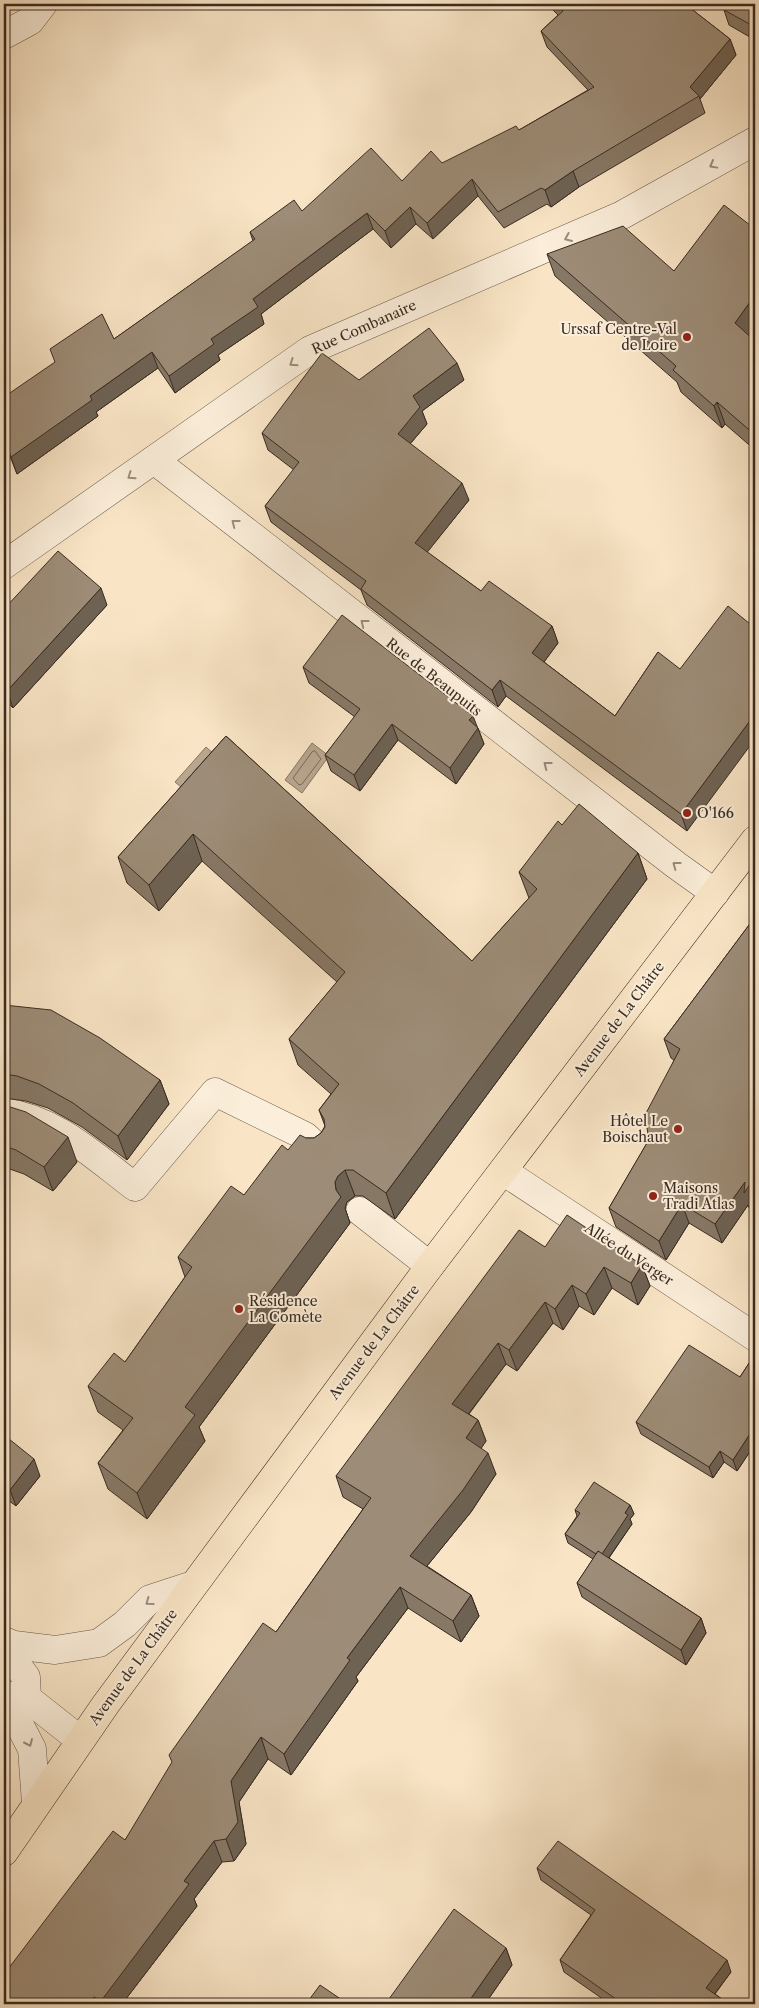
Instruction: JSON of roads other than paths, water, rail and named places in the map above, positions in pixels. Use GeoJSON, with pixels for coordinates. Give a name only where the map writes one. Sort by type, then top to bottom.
{"type":"FeatureCollection","features":[{"type":"Feature","properties":{"kind":"main road","name":"Avenue de La Châtre"},"geometry":{"type":"LineString","coordinates":[[4,1852],[80,1740],[430,1266],[755,840]]}},
{"type":"Feature","properties":{"kind":"street"},"geometry":{"type":"LineString","coordinates":[[4,35],[30,21],[44,4]]}},
{"type":"Feature","properties":{"kind":"street","name":"Rue Combanaire"},"geometry":{"type":"LineString","coordinates":[[4,565],[310,350],[622,215],[755,141]]}},
{"type":"Feature","properties":{"kind":"street","name":"Rue de Beaupuits"},"geometry":{"type":"LineString","coordinates":[[154,460],[676,865],[716,893]]}},
{"type":"Feature","properties":{"kind":"street"},"geometry":{"type":"LineString","coordinates":[[4,1112],[18,1114],[56,1128],[135,1187],[216,1092],[305,1136],[319,1149]]}},
{"type":"Feature","properties":{"kind":"street","name":"Allée du Verger"},"geometry":{"type":"LineString","coordinates":[[503,1171],[755,1337]]}},
{"type":"Feature","properties":{"kind":"street"},"geometry":{"type":"LineString","coordinates":[[360,1211],[430,1266]]}},
{"type":"Feature","properties":{"kind":"street"},"geometry":{"type":"LineString","coordinates":[[4,1641],[14,1645],[54,1650],[99,1643],[126,1624],[150,1599],[194,1585]]}},
{"type":"Feature","properties":{"kind":"street"},"geometry":{"type":"LineString","coordinates":[[4,1648],[26,1677],[11,1698],[16,1718],[32,1749],[36,1803]]}},
{"type":"Feature","properties":{"kind":"street"},"geometry":{"type":"LineString","coordinates":[[11,1698],[80,1740]]}},
{"type":"Feature","properties":{"kind":"water"},"geometry":{"type":"Polygon","coordinates":[[[312,743],[329,756],[302,793],[285,780],[312,743]]]}},
{"type":"Feature","properties":{"kind":"water"},"geometry":{"type":"Polygon","coordinates":[[[206,747],[224,763],[193,797],[175,782],[206,747]]]}},
{"type":"Feature","properties":{"kind":"place","name":"Urssaf Centre-Val de Loire"},"geometry":{"type":"Point","coordinates":[687,337]}},
{"type":"Feature","properties":{"kind":"place","name":"O'166"},"geometry":{"type":"Point","coordinates":[687,813]}},
{"type":"Feature","properties":{"kind":"place","name":"Hôtel Le Boischaut"},"geometry":{"type":"Point","coordinates":[678,1129]}},
{"type":"Feature","properties":{"kind":"place","name":"Maisons Tradi Atlas"},"geometry":{"type":"Point","coordinates":[653,1196]}},
{"type":"Feature","properties":{"kind":"place","name":"Résidence La Comète"},"geometry":{"type":"Point","coordinates":[239,1309]}}]}
